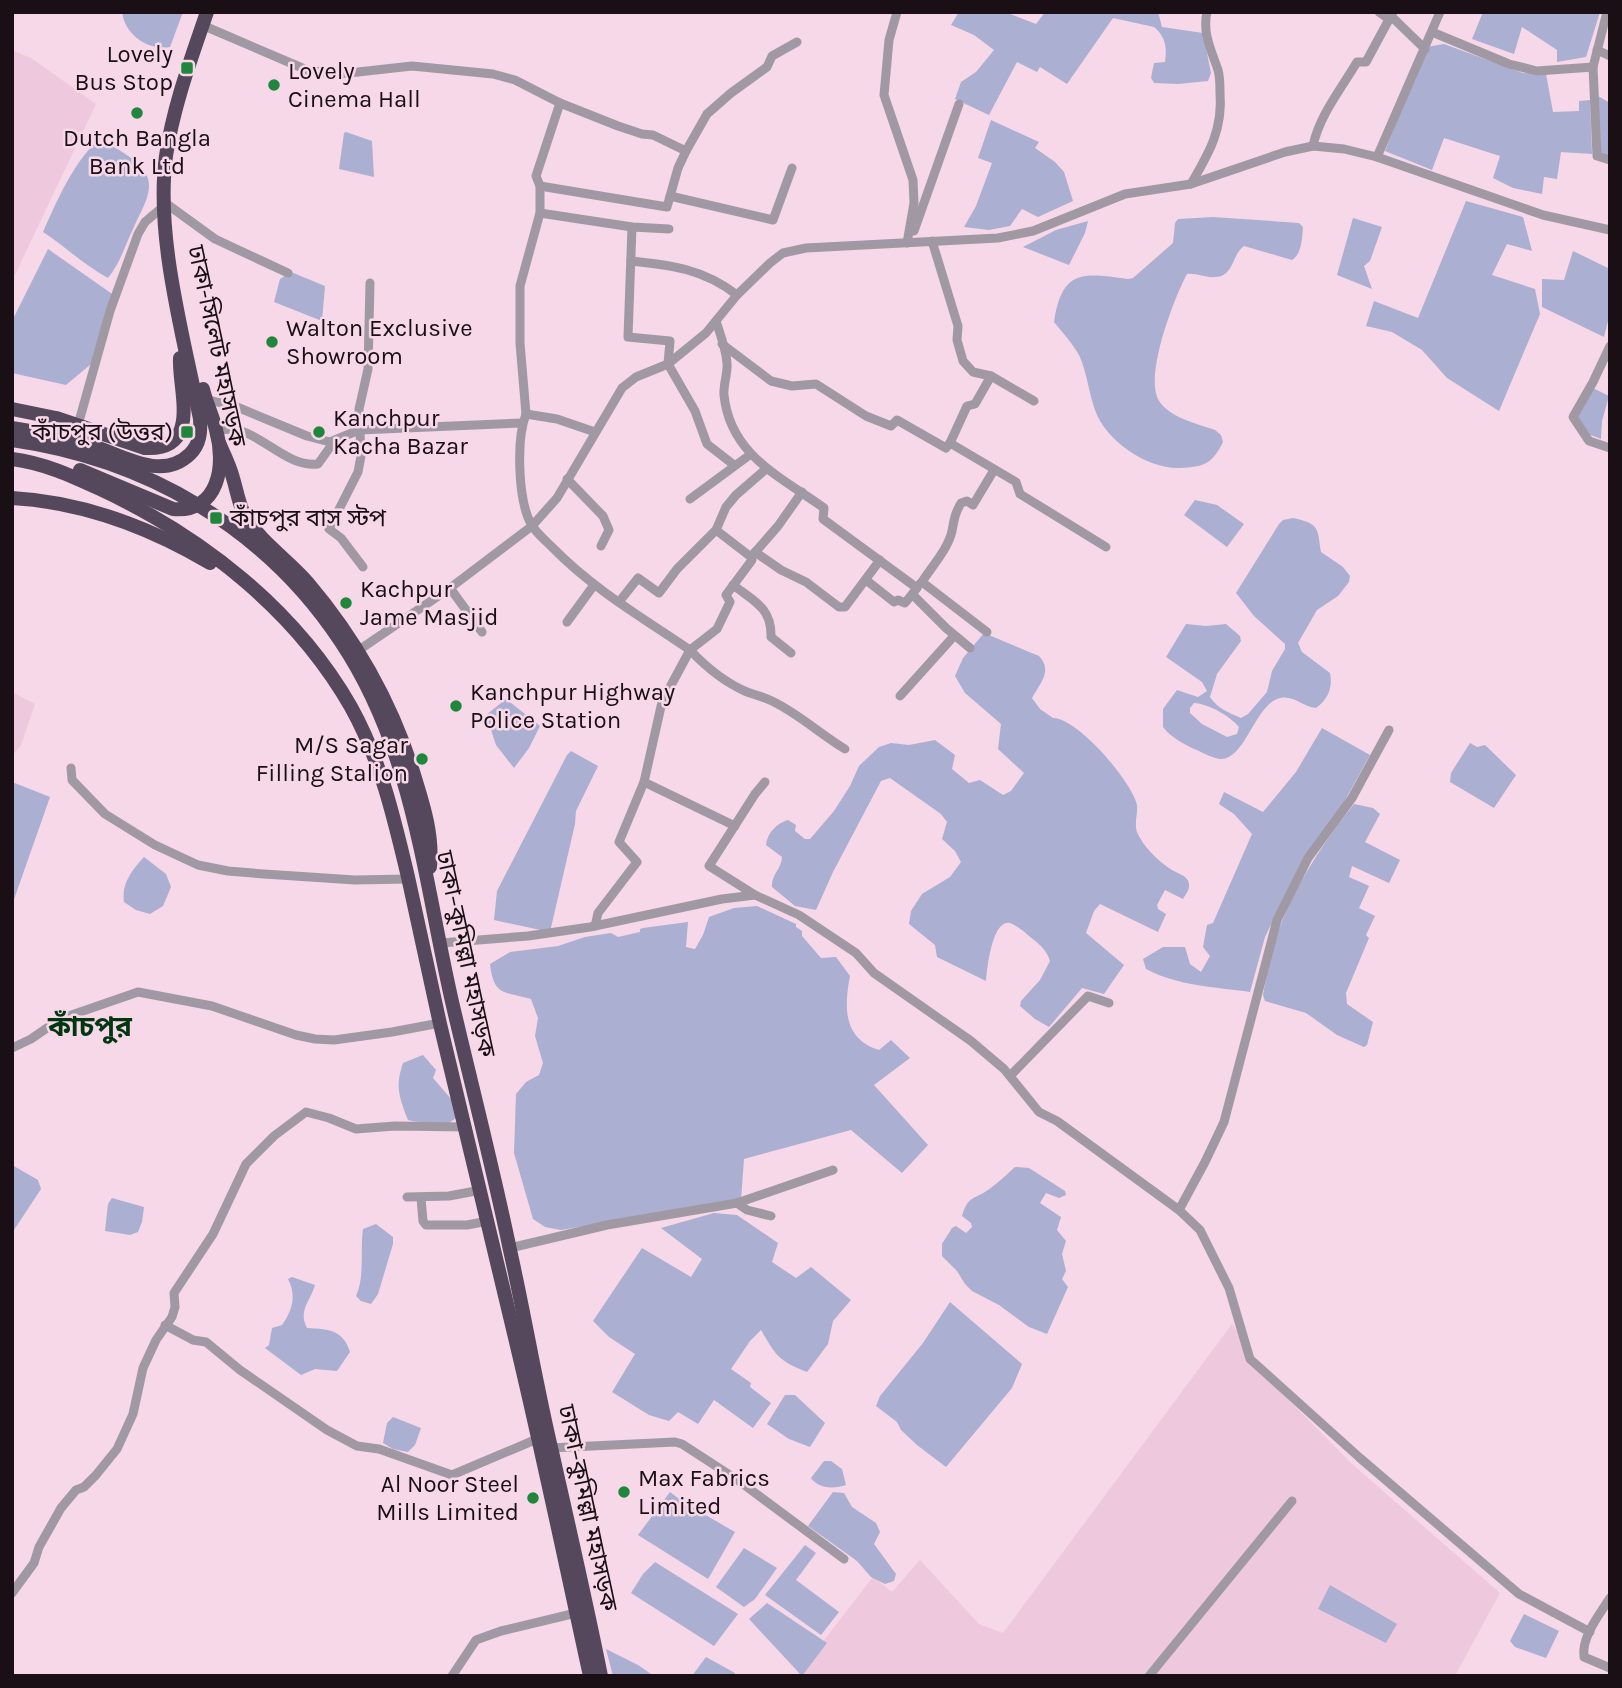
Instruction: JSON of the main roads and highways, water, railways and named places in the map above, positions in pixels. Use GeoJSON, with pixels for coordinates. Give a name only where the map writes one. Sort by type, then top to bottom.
{"type":"FeatureCollection","features":[{"type":"Feature","properties":{"kind":"highway","name":"ঢাকা-সিলেট মহাসড়ক"},"geometry":{"type":"LineString","coordinates":[[12,428],[88,444],[153,466],[176,464],[194,450],[201,431],[167,252],[165,159],[170,128],[205,19]]}},
{"type":"Feature","properties":{"kind":"highway","name":"ঢাকা-সিলেট মহাসড়ক"},"geometry":{"type":"LineString","coordinates":[[38,463],[61,464],[74,468],[163,506],[182,510],[201,503],[216,484],[219,469],[218,436],[205,399],[172,241],[167,231]]}},
{"type":"Feature","properties":{"kind":"highway"},"geometry":{"type":"LineString","coordinates":[[12,409],[78,425],[145,448],[155,448],[171,442],[186,414],[180,362],[186,348]]}},
{"type":"Feature","properties":{"kind":"highway"},"geometry":{"type":"LineString","coordinates":[[218,436],[247,519],[307,581],[359,650],[386,701],[417,783],[431,849],[428,880]]}},
{"type":"Feature","properties":{"kind":"highway","name":"ঢাকা–কুমিল্লা মহাসড়ক"},"geometry":{"type":"LineString","coordinates":[[17,440],[94,457],[148,477],[210,511],[261,551],[309,599],[342,644],[381,715],[400,767],[428,880],[449,989],[510,1248],[601,1676]]}},
{"type":"Feature","properties":{"kind":"highway","name":"ঢাকা–কুমিল্লা মহাসড়ক"},"geometry":{"type":"LineString","coordinates":[[12,459],[38,463],[87,483],[180,531],[231,570],[300,637],[338,686],[352,709],[381,772],[397,828],[590,1676]]}},
{"type":"Feature","properties":{"kind":"highway"},"geometry":{"type":"LineString","coordinates":[[12,498],[85,509],[129,522],[213,564],[231,570]]}},
{"type":"Feature","properties":{"kind":"water"},"geometry":{"type":"Polygon","coordinates":[[[122,12],[183,12],[170,47],[162,48],[139,40],[128,28],[122,12]]]}},
{"type":"Feature","properties":{"kind":"water"},"geometry":{"type":"Polygon","coordinates":[[[959,12],[1005,12],[1036,24],[1045,12],[1158,12],[1162,27],[1203,33],[1211,73],[1208,81],[1154,83],[1151,78],[1154,63],[1165,62],[1166,47],[1161,35],[1154,27],[1113,18],[1067,84],[1040,67],[1037,72],[1017,62],[989,115],[955,99],[961,82],[976,72],[994,50],[974,35],[951,25],[959,12]]]}},
{"type":"Feature","properties":{"kind":"water"},"geometry":{"type":"Polygon","coordinates":[[[1483,12],[1600,12],[1586,57],[1557,62],[1557,50],[1522,27],[1514,54],[1472,39],[1483,12]]]}},
{"type":"Feature","properties":{"kind":"water"},"geometry":{"type":"Polygon","coordinates":[[[1444,44],[1523,73],[1546,74],[1553,112],[1579,111],[1579,101],[1590,100],[1592,154],[1561,152],[1557,179],[1544,177],[1542,194],[1513,188],[1493,178],[1500,156],[1444,138],[1432,170],[1385,151],[1426,47],[1444,44]]]}},
{"type":"Feature","properties":{"kind":"water"},"geometry":{"type":"Polygon","coordinates":[[[1598,96],[1610,103],[1610,157],[1601,154],[1598,96]]]}},
{"type":"Feature","properties":{"kind":"water"},"geometry":{"type":"Polygon","coordinates":[[[991,120],[1039,142],[1035,148],[1064,172],[1073,201],[1038,217],[1022,209],[1010,226],[989,230],[964,227],[976,206],[992,163],[978,158],[991,120]]]}},
{"type":"Feature","properties":{"kind":"water"},"geometry":{"type":"Polygon","coordinates":[[[346,132],[372,141],[374,177],[339,169],[346,132]]]}},
{"type":"Feature","properties":{"kind":"water"},"geometry":{"type":"Polygon","coordinates":[[[97,141],[115,148],[141,166],[149,183],[146,200],[108,278],[43,232],[73,172],[97,141]]]}},
{"type":"Feature","properties":{"kind":"water"},"geometry":{"type":"Polygon","coordinates":[[[1466,201],[1523,217],[1532,251],[1507,244],[1492,275],[1535,289],[1540,314],[1499,411],[1447,378],[1422,350],[1392,332],[1366,326],[1374,301],[1418,318],[1466,201]]]}},
{"type":"Feature","properties":{"kind":"water"},"geometry":{"type":"Polygon","coordinates":[[[1213,217],[1299,223],[1303,227],[1301,245],[1292,260],[1244,246],[1226,273],[1221,276],[1187,274],[1163,336],[1155,372],[1155,387],[1158,399],[1168,411],[1215,430],[1221,435],[1223,442],[1206,463],[1180,468],[1167,467],[1154,464],[1129,451],[1108,432],[1095,410],[1080,357],[1054,322],[1058,304],[1069,283],[1087,276],[1133,278],[1173,243],[1175,223],[1178,219],[1213,217]]]}},
{"type":"Feature","properties":{"kind":"water"},"geometry":{"type":"Polygon","coordinates":[[[1353,218],[1382,227],[1370,261],[1364,266],[1372,289],[1337,275],[1353,218]]]}},
{"type":"Feature","properties":{"kind":"water"},"geometry":{"type":"Polygon","coordinates":[[[1088,221],[1069,265],[1023,247],[1056,230],[1088,221]]]}},
{"type":"Feature","properties":{"kind":"water"},"geometry":{"type":"Polygon","coordinates":[[[48,249],[115,296],[91,364],[66,385],[12,373],[12,321],[48,249]]]}},
{"type":"Feature","properties":{"kind":"water"},"geometry":{"type":"Polygon","coordinates":[[[1573,251],[1610,269],[1610,313],[1604,337],[1542,307],[1542,279],[1564,280],[1573,251]]]}},
{"type":"Feature","properties":{"kind":"water"},"geometry":{"type":"Polygon","coordinates":[[[291,272],[325,286],[322,321],[274,302],[280,279],[291,272]]]}},
{"type":"Feature","properties":{"kind":"water"},"geometry":{"type":"Polygon","coordinates":[[[1593,388],[1609,396],[1602,421],[1601,439],[1588,434],[1576,418],[1593,388]]]}},
{"type":"Feature","properties":{"kind":"water"},"geometry":{"type":"Polygon","coordinates":[[[1195,500],[1217,505],[1244,524],[1227,547],[1184,515],[1195,500]]]}},
{"type":"Feature","properties":{"kind":"water"},"geometry":{"type":"Polygon","coordinates":[[[1293,518],[1313,525],[1318,533],[1321,552],[1343,567],[1350,576],[1349,582],[1338,596],[1317,610],[1298,643],[1302,652],[1330,673],[1330,688],[1324,701],[1316,708],[1285,698],[1271,702],[1236,751],[1229,757],[1215,758],[1189,747],[1163,727],[1163,709],[1177,690],[1198,697],[1207,691],[1202,682],[1166,657],[1186,624],[1226,624],[1240,636],[1241,641],[1217,674],[1210,697],[1220,707],[1241,718],[1248,714],[1267,692],[1272,671],[1285,649],[1285,644],[1254,616],[1236,593],[1283,520],[1293,518]],[[1194,703],[1190,713],[1202,724],[1227,737],[1237,734],[1239,727],[1230,719],[1219,711],[1194,703]]]}},
{"type":"Feature","properties":{"kind":"water"},"geometry":{"type":"Polygon","coordinates":[[[984,633],[1039,656],[1045,672],[1032,698],[1040,709],[1053,718],[1076,728],[1115,767],[1137,805],[1136,828],[1143,842],[1160,861],[1185,877],[1189,885],[1183,899],[1165,890],[1157,905],[1158,909],[1166,914],[1158,932],[1100,904],[1094,911],[1086,933],[1124,965],[1104,994],[1082,988],[1049,1027],[1020,1006],[1021,1001],[1040,980],[1050,961],[1042,947],[1020,929],[1010,923],[999,929],[992,946],[986,981],[937,957],[935,945],[909,924],[911,911],[922,894],[950,877],[961,862],[955,851],[942,839],[947,822],[941,814],[890,778],[881,781],[816,910],[795,906],[772,887],[782,857],[766,845],[770,833],[776,826],[788,820],[796,825],[795,831],[805,839],[810,839],[834,811],[859,766],[879,747],[891,743],[909,745],[935,740],[955,755],[952,769],[969,783],[980,780],[1003,795],[1011,791],[1024,773],[998,749],[1001,724],[965,693],[955,676],[963,658],[984,633]]]}},
{"type":"Feature","properties":{"kind":"water"},"geometry":{"type":"Polygon","coordinates":[[[506,699],[540,726],[529,748],[514,768],[496,745],[486,715],[506,699]]]}},
{"type":"Feature","properties":{"kind":"water"},"geometry":{"type":"Polygon","coordinates":[[[1322,728],[1370,755],[1344,802],[1301,863],[1265,937],[1250,992],[1184,982],[1146,969],[1143,959],[1163,947],[1185,947],[1190,964],[1201,972],[1210,956],[1203,947],[1207,925],[1213,923],[1252,834],[1234,814],[1219,804],[1224,792],[1263,812],[1296,772],[1322,728]]]}},
{"type":"Feature","properties":{"kind":"water"},"geometry":{"type":"Polygon","coordinates":[[[1470,743],[1477,747],[1485,745],[1516,775],[1494,808],[1450,782],[1451,773],[1470,743]]]}},
{"type":"Feature","properties":{"kind":"water"},"geometry":{"type":"Polygon","coordinates":[[[571,751],[598,766],[576,811],[550,932],[494,920],[497,891],[571,751]]]}},
{"type":"Feature","properties":{"kind":"water"},"geometry":{"type":"Polygon","coordinates":[[[12,782],[50,797],[12,905],[12,782]]]}},
{"type":"Feature","properties":{"kind":"water"},"geometry":{"type":"Polygon","coordinates":[[[1354,804],[1373,808],[1380,814],[1365,842],[1400,860],[1389,883],[1352,866],[1349,877],[1369,886],[1359,908],[1375,916],[1366,935],[1369,938],[1346,993],[1347,1004],[1373,1022],[1367,1045],[1364,1047],[1337,1035],[1306,1013],[1265,1001],[1263,995],[1271,953],[1288,908],[1318,854],[1354,804]]]}},
{"type":"Feature","properties":{"kind":"water"},"geometry":{"type":"Polygon","coordinates":[[[144,857],[166,874],[171,887],[163,906],[150,914],[136,910],[124,902],[126,883],[144,857]]]}},
{"type":"Feature","properties":{"kind":"water"},"geometry":{"type":"Polygon","coordinates":[[[757,906],[796,924],[802,931],[802,936],[821,958],[836,957],[850,976],[847,1010],[852,1030],[858,1038],[879,1050],[891,1040],[910,1058],[874,1085],[928,1145],[902,1173],[851,1130],[744,1159],[741,1200],[561,1230],[545,1227],[533,1219],[514,1153],[516,1094],[526,1082],[539,1075],[543,1063],[535,1036],[538,1018],[531,999],[507,993],[497,987],[490,964],[510,952],[558,946],[585,937],[611,933],[618,937],[640,932],[643,928],[688,922],[686,947],[695,949],[709,917],[734,908],[757,906]]]}},
{"type":"Feature","properties":{"kind":"water"},"geometry":{"type":"Polygon","coordinates":[[[423,1055],[436,1070],[433,1078],[458,1107],[456,1118],[446,1125],[408,1120],[402,1104],[399,1085],[403,1063],[423,1055]]]}},
{"type":"Feature","properties":{"kind":"water"},"geometry":{"type":"Polygon","coordinates":[[[12,1165],[38,1180],[41,1189],[12,1233],[12,1165]]]}},
{"type":"Feature","properties":{"kind":"water"},"geometry":{"type":"Polygon","coordinates":[[[1015,1167],[1029,1168],[1065,1191],[1066,1195],[1059,1198],[1046,1193],[1040,1203],[1061,1217],[1057,1230],[1066,1241],[1062,1254],[1066,1271],[1062,1279],[1068,1287],[1047,1334],[1029,1327],[999,1305],[972,1291],[942,1256],[942,1244],[952,1228],[956,1226],[966,1233],[972,1227],[962,1216],[969,1202],[1015,1167]]]}},
{"type":"Feature","properties":{"kind":"water"},"geometry":{"type":"Polygon","coordinates":[[[112,1198],[144,1207],[138,1232],[130,1235],[105,1231],[108,1204],[112,1198]]]}},
{"type":"Feature","properties":{"kind":"water"},"geometry":{"type":"Polygon","coordinates":[[[714,1213],[737,1215],[778,1243],[772,1262],[796,1278],[811,1267],[851,1300],[833,1321],[828,1344],[807,1372],[779,1357],[761,1330],[750,1341],[731,1369],[751,1383],[750,1387],[771,1403],[753,1428],[714,1400],[698,1424],[678,1412],[669,1421],[649,1415],[612,1392],[635,1354],[609,1337],[593,1321],[642,1248],[691,1277],[702,1259],[661,1228],[714,1213]]]}},
{"type":"Feature","properties":{"kind":"water"},"geometry":{"type":"Polygon","coordinates":[[[376,1224],[393,1237],[393,1244],[378,1294],[371,1304],[356,1296],[361,1272],[363,1229],[376,1224]]]}},
{"type":"Feature","properties":{"kind":"water"},"geometry":{"type":"Polygon","coordinates":[[[292,1277],[315,1285],[304,1311],[307,1328],[333,1332],[347,1344],[350,1352],[337,1371],[315,1369],[301,1375],[265,1348],[269,1345],[272,1328],[282,1325],[291,1309],[293,1297],[288,1279],[292,1277]]]}},
{"type":"Feature","properties":{"kind":"water"},"geometry":{"type":"Polygon","coordinates":[[[950,1302],[1022,1364],[1012,1388],[946,1467],[917,1445],[901,1430],[897,1422],[876,1406],[880,1396],[923,1343],[950,1302]]]}},
{"type":"Feature","properties":{"kind":"water"},"geometry":{"type":"Polygon","coordinates":[[[785,1395],[795,1395],[825,1423],[810,1447],[789,1439],[767,1424],[785,1395]]]}},
{"type":"Feature","properties":{"kind":"water"},"geometry":{"type":"Polygon","coordinates":[[[393,1417],[421,1428],[415,1445],[408,1452],[393,1449],[383,1443],[387,1423],[393,1417]]]}},
{"type":"Feature","properties":{"kind":"water"},"geometry":{"type":"Polygon","coordinates":[[[824,1461],[831,1461],[842,1469],[846,1485],[827,1487],[814,1482],[811,1478],[824,1461]]]}},
{"type":"Feature","properties":{"kind":"water"},"geometry":{"type":"Polygon","coordinates":[[[670,1492],[735,1532],[708,1579],[638,1535],[670,1492]]]}},
{"type":"Feature","properties":{"kind":"water"},"geometry":{"type":"Polygon","coordinates":[[[833,1492],[844,1493],[852,1507],[876,1523],[880,1532],[874,1544],[896,1574],[894,1581],[885,1584],[871,1577],[857,1561],[808,1526],[833,1492]]]}},
{"type":"Feature","properties":{"kind":"water"},"geometry":{"type":"Polygon","coordinates":[[[805,1545],[816,1553],[796,1580],[839,1612],[821,1635],[765,1595],[805,1545]]]}},
{"type":"Feature","properties":{"kind":"water"},"geometry":{"type":"Polygon","coordinates":[[[744,1548],[777,1568],[755,1599],[744,1607],[716,1587],[744,1548]]]}},
{"type":"Feature","properties":{"kind":"water"},"geometry":{"type":"Polygon","coordinates":[[[655,1562],[738,1614],[714,1646],[631,1593],[643,1574],[655,1562]]]}},
{"type":"Feature","properties":{"kind":"water"},"geometry":{"type":"Polygon","coordinates":[[[1330,1585],[1397,1624],[1386,1643],[1318,1609],[1330,1585]]]}},
{"type":"Feature","properties":{"kind":"water"},"geometry":{"type":"Polygon","coordinates":[[[767,1603],[827,1643],[802,1676],[749,1619],[767,1603]]]}},
{"type":"Feature","properties":{"kind":"water"},"geometry":{"type":"Polygon","coordinates":[[[1524,1614],[1559,1631],[1546,1658],[1515,1647],[1510,1641],[1524,1614]]]}},
{"type":"Feature","properties":{"kind":"water"},"geometry":{"type":"Polygon","coordinates":[[[606,1649],[638,1665],[654,1676],[613,1676],[606,1649]]]}},
{"type":"Feature","properties":{"kind":"water"},"geometry":{"type":"Polygon","coordinates":[[[706,1657],[735,1673],[733,1676],[692,1676],[706,1657]]]}},
{"type":"Feature","properties":{"kind":"place","name":"Lovely Bus Stop"},"geometry":{"type":"Point","coordinates":[187,68]}},
{"type":"Feature","properties":{"kind":"place","name":"Lovely Cinema Hall"},"geometry":{"type":"Point","coordinates":[274,85]}},
{"type":"Feature","properties":{"kind":"place","name":"Dutch Bangla Bank Ltd"},"geometry":{"type":"Point","coordinates":[137,113]}},
{"type":"Feature","properties":{"kind":"place","name":"Walton Exclusive Showroom"},"geometry":{"type":"Point","coordinates":[272,342]}},
{"type":"Feature","properties":{"kind":"place","name":"কাঁচপুর (উত্তর)"},"geometry":{"type":"Point","coordinates":[187,432]}},
{"type":"Feature","properties":{"kind":"place","name":"Kanchpur Kacha Bazar"},"geometry":{"type":"Point","coordinates":[319,432]}},
{"type":"Feature","properties":{"kind":"place","name":"কাঁচপুর বাস স্টপ"},"geometry":{"type":"Point","coordinates":[216,518]}},
{"type":"Feature","properties":{"kind":"place","name":"Kachpur Jame Masjid"},"geometry":{"type":"Point","coordinates":[346,603]}},
{"type":"Feature","properties":{"kind":"place","name":"Kanchpur Highway Police Station"},"geometry":{"type":"Point","coordinates":[456,706]}},
{"type":"Feature","properties":{"kind":"place","name":"M/S Sagar Filling Stalion"},"geometry":{"type":"Point","coordinates":[422,759]}},
{"type":"Feature","properties":{"kind":"place","name":"Max Fabrics Limited"},"geometry":{"type":"Point","coordinates":[624,1492]}},
{"type":"Feature","properties":{"kind":"place","name":"Al Noor Steel Mills Limited"},"geometry":{"type":"Point","coordinates":[533,1498]}},
{"type":"Feature","properties":{"kind":"district","name":"কাঁচপুর"},"geometry":{"type":"Point","coordinates":[90,1026]}}]}
